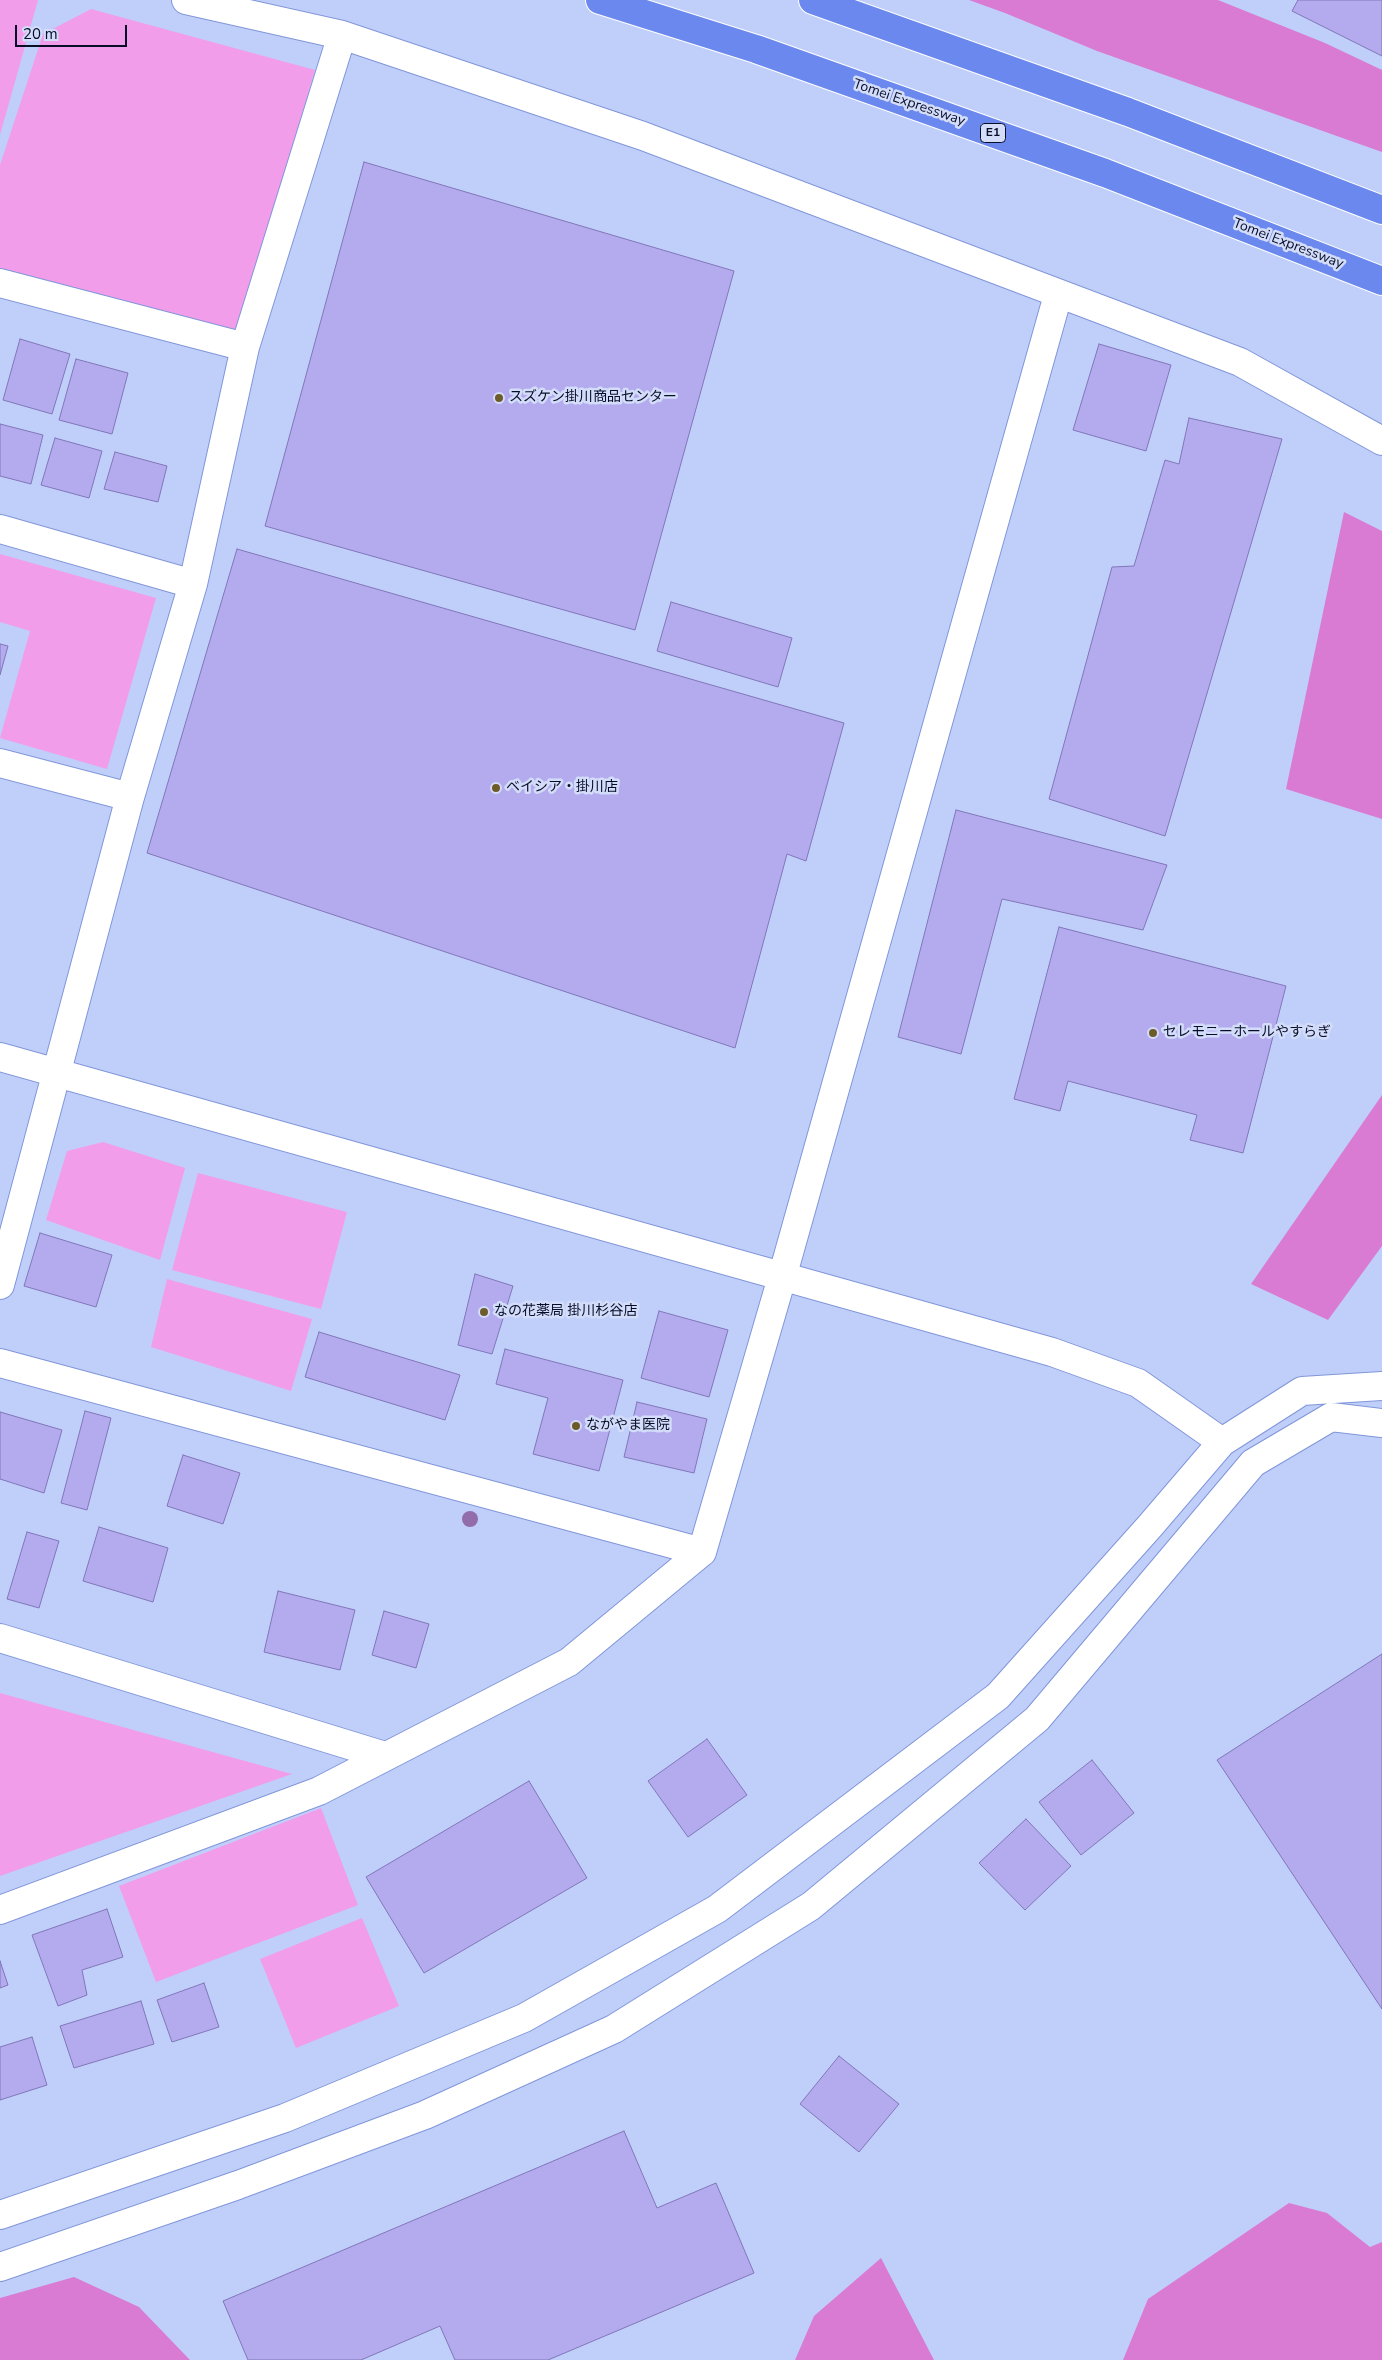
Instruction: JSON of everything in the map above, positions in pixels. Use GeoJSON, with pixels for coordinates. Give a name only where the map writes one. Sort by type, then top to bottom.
{"type":"FeatureCollection","features":[{"type":"Feature","properties":{"kind":"highway","name":"Tomei Expressway"},"geometry":{"type":"LineString","coordinates":[[600,0],[756,49],[1105,173],[1382,281]]}},
{"type":"Feature","properties":{"kind":"highway"},"geometry":{"type":"LineString","coordinates":[[813,0],[1128,112],[1382,210]]}},
{"type":"Feature","properties":{"kind":"street"},"geometry":{"type":"LineString","coordinates":[[186,0],[342,35],[643,136],[1058,295],[1240,362],[1382,441]]}},
{"type":"Feature","properties":{"kind":"street"},"geometry":{"type":"LineString","coordinates":[[0,1285],[130,797],[193,584],[245,347],[342,35]]}},
{"type":"Feature","properties":{"kind":"street"},"geometry":{"type":"LineString","coordinates":[[0,283],[245,347]]}},
{"type":"Feature","properties":{"kind":"street"},"geometry":{"type":"LineString","coordinates":[[0,1910],[319,1791],[569,1662],[702,1552],[783,1274],[1058,295]]}},
{"type":"Feature","properties":{"kind":"street"},"geometry":{"type":"LineString","coordinates":[[0,529],[193,584]]}},
{"type":"Feature","properties":{"kind":"street"},"geometry":{"type":"LineString","coordinates":[[0,763],[130,797]]}},
{"type":"Feature","properties":{"kind":"street"},"geometry":{"type":"LineString","coordinates":[[0,1057],[783,1274],[1052,1352],[1138,1383],[1222,1442]]}},
{"type":"Feature","properties":{"kind":"street"},"geometry":{"type":"LineString","coordinates":[[0,1363],[702,1552]]}},
{"type":"Feature","properties":{"kind":"street"},"geometry":{"type":"LineString","coordinates":[[0,2216],[285,2118],[524,2018],[717,1910],[998,1696],[1150,1526],[1222,1442],[1302,1391],[1382,1386]]}},
{"type":"Feature","properties":{"kind":"street"},"geometry":{"type":"LineString","coordinates":[[0,2267],[238,2185],[425,2114],[614,2029],[812,1906],[1036,1719],[1253,1463],[1331,1417],[1382,1423]]}},
{"type":"Feature","properties":{"kind":"street"},"geometry":{"type":"LineString","coordinates":[[0,1638],[385,1756]]}},
{"type":"Feature","properties":{"kind":"shaded area"},"geometry":{"type":"Polygon","coordinates":[[[0,0],[38,0],[0,135],[0,0]]]}},
{"type":"Feature","properties":{"kind":"shaded area"},"geometry":{"type":"Polygon","coordinates":[[[969,0],[1218,0],[1325,43],[1382,70],[1382,152],[1097,51],[969,0]]]}},
{"type":"Feature","properties":{"kind":"shaded area"},"geometry":{"type":"Polygon","coordinates":[[[91,9],[315,70],[234,344],[0,273],[0,165],[43,34],[91,9]]]}},
{"type":"Feature","properties":{"kind":"shaded area"},"geometry":{"type":"Polygon","coordinates":[[[1344,512],[1382,531],[1382,819],[1286,789],[1344,512]]]}},
{"type":"Feature","properties":{"kind":"shaded area"},"geometry":{"type":"Polygon","coordinates":[[[0,554],[156,598],[107,769],[0,738],[30,631],[0,622],[0,554]]]}},
{"type":"Feature","properties":{"kind":"shaded area"},"geometry":{"type":"Polygon","coordinates":[[[1382,1095],[1382,1246],[1328,1320],[1251,1284],[1382,1095]]]}},
{"type":"Feature","properties":{"kind":"shaded area"},"geometry":{"type":"Polygon","coordinates":[[[103,1142],[185,1168],[160,1260],[46,1220],[67,1151],[103,1142]]]}},
{"type":"Feature","properties":{"kind":"shaded area"},"geometry":{"type":"Polygon","coordinates":[[[198,1173],[347,1212],[321,1309],[172,1270],[198,1173]]]}},
{"type":"Feature","properties":{"kind":"shaded area"},"geometry":{"type":"Polygon","coordinates":[[[167,1279],[312,1319],[291,1391],[151,1347],[167,1279]]]}},
{"type":"Feature","properties":{"kind":"shaded area"},"geometry":{"type":"Polygon","coordinates":[[[0,1693],[292,1774],[0,1876],[0,1693]]]}},
{"type":"Feature","properties":{"kind":"shaded area"},"geometry":{"type":"Polygon","coordinates":[[[321,1808],[358,1905],[156,1982],[119,1886],[321,1808]]]}},
{"type":"Feature","properties":{"kind":"shaded area"},"geometry":{"type":"Polygon","coordinates":[[[362,1918],[399,2006],[296,2048],[260,1959],[362,1918]]]}},
{"type":"Feature","properties":{"kind":"shaded area"},"geometry":{"type":"Polygon","coordinates":[[[1289,2203],[1327,2213],[1370,2247],[1382,2242],[1382,2360],[1123,2360],[1148,2299],[1289,2203]]]}},
{"type":"Feature","properties":{"kind":"shaded area"},"geometry":{"type":"Polygon","coordinates":[[[881,2258],[934,2360],[795,2360],[814,2316],[881,2258]]]}},
{"type":"Feature","properties":{"kind":"shaded area"},"geometry":{"type":"Polygon","coordinates":[[[74,2277],[139,2307],[190,2360],[0,2360],[0,2298],[74,2277]]]}},
{"type":"Feature","properties":{"kind":"building"},"geometry":{"type":"Polygon","coordinates":[[[1298,0],[1382,0],[1382,56],[1292,11],[1298,0]]]}},
{"type":"Feature","properties":{"kind":"building","name":"スズケン掛川商品センター"},"geometry":{"type":"Polygon","coordinates":[[[364,162],[734,271],[635,630],[265,526],[364,162]]]}},
{"type":"Feature","properties":{"kind":"building"},"geometry":{"type":"Polygon","coordinates":[[[20,339],[70,354],[52,414],[3,400],[20,339]]]}},
{"type":"Feature","properties":{"kind":"building"},"geometry":{"type":"Polygon","coordinates":[[[1099,344],[1171,365],[1146,451],[1073,430],[1099,344]]]}},
{"type":"Feature","properties":{"kind":"building"},"geometry":{"type":"Polygon","coordinates":[[[76,359],[128,373],[112,434],[59,420],[76,359]]]}},
{"type":"Feature","properties":{"kind":"building"},"geometry":{"type":"Polygon","coordinates":[[[1189,418],[1282,439],[1165,836],[1049,799],[1112,567],[1134,566],[1165,460],[1179,464],[1189,418]]]}},
{"type":"Feature","properties":{"kind":"building"},"geometry":{"type":"Polygon","coordinates":[[[0,424],[43,435],[31,484],[0,476],[0,424]]]}},
{"type":"Feature","properties":{"kind":"building"},"geometry":{"type":"Polygon","coordinates":[[[55,438],[102,451],[89,498],[41,485],[55,438]]]}},
{"type":"Feature","properties":{"kind":"building"},"geometry":{"type":"Polygon","coordinates":[[[115,452],[167,466],[158,502],[104,489],[115,452]]]}},
{"type":"Feature","properties":{"kind":"building","name":"ベイシア・掛川店"},"geometry":{"type":"Polygon","coordinates":[[[237,549],[844,723],[806,861],[787,854],[735,1048],[147,853],[237,549]]]}},
{"type":"Feature","properties":{"kind":"building"},"geometry":{"type":"Polygon","coordinates":[[[671,602],[792,638],[778,687],[657,651],[671,602]]]}},
{"type":"Feature","properties":{"kind":"building"},"geometry":{"type":"Polygon","coordinates":[[[0,644],[8,646],[0,675],[0,644]]]}},
{"type":"Feature","properties":{"kind":"building"},"geometry":{"type":"Polygon","coordinates":[[[956,810],[1167,865],[1143,930],[1002,899],[961,1054],[898,1037],[956,810]]]}},
{"type":"Feature","properties":{"kind":"building","name":"セレモニーホールやすらぎ"},"geometry":{"type":"Polygon","coordinates":[[[1059,927],[1286,986],[1243,1153],[1190,1140],[1197,1115],[1068,1081],[1060,1111],[1014,1099],[1059,927]]]}},
{"type":"Feature","properties":{"kind":"building"},"geometry":{"type":"Polygon","coordinates":[[[40,1233],[112,1255],[96,1307],[24,1286],[40,1233]]]}},
{"type":"Feature","properties":{"kind":"building"},"geometry":{"type":"Polygon","coordinates":[[[475,1274],[513,1286],[492,1354],[458,1345],[475,1274]]]}},
{"type":"Feature","properties":{"kind":"building"},"geometry":{"type":"Polygon","coordinates":[[[659,1311],[728,1330],[709,1397],[641,1378],[659,1311]]]}},
{"type":"Feature","properties":{"kind":"building"},"geometry":{"type":"Polygon","coordinates":[[[319,1332],[460,1375],[445,1420],[305,1377],[319,1332]]]}},
{"type":"Feature","properties":{"kind":"building","name":"ながやま医院"},"geometry":{"type":"Polygon","coordinates":[[[505,1349],[623,1380],[599,1471],[533,1454],[548,1398],[496,1384],[505,1349]]]}},
{"type":"Feature","properties":{"kind":"building"},"geometry":{"type":"Polygon","coordinates":[[[637,1402],[707,1419],[694,1473],[624,1457],[637,1402]]]}},
{"type":"Feature","properties":{"kind":"building"},"geometry":{"type":"Polygon","coordinates":[[[85,1411],[111,1418],[87,1510],[61,1503],[85,1411]]]}},
{"type":"Feature","properties":{"kind":"building"},"geometry":{"type":"Polygon","coordinates":[[[0,1412],[62,1430],[44,1493],[0,1479],[0,1412]]]}},
{"type":"Feature","properties":{"kind":"building"},"geometry":{"type":"Polygon","coordinates":[[[183,1455],[240,1473],[223,1524],[167,1506],[183,1455]]]}},
{"type":"Feature","properties":{"kind":"building"},"geometry":{"type":"Polygon","coordinates":[[[99,1527],[168,1548],[153,1602],[83,1581],[99,1527]]]}},
{"type":"Feature","properties":{"kind":"building"},"geometry":{"type":"Polygon","coordinates":[[[27,1532],[59,1541],[39,1608],[7,1599],[27,1532]]]}},
{"type":"Feature","properties":{"kind":"building"},"geometry":{"type":"Polygon","coordinates":[[[278,1591],[355,1610],[340,1670],[264,1652],[278,1591]]]}},
{"type":"Feature","properties":{"kind":"building"},"geometry":{"type":"Polygon","coordinates":[[[384,1611],[429,1624],[416,1668],[372,1655],[384,1611]]]}},
{"type":"Feature","properties":{"kind":"building"},"geometry":{"type":"Polygon","coordinates":[[[1382,1654],[1382,2009],[1217,1760],[1382,1654]]]}},
{"type":"Feature","properties":{"kind":"building"},"geometry":{"type":"Polygon","coordinates":[[[707,1739],[747,1795],[688,1837],[648,1781],[707,1739]]]}},
{"type":"Feature","properties":{"kind":"building"},"geometry":{"type":"Polygon","coordinates":[[[1092,1760],[1134,1813],[1081,1855],[1039,1802],[1092,1760]]]}},
{"type":"Feature","properties":{"kind":"building"},"geometry":{"type":"Polygon","coordinates":[[[529,1781],[587,1878],[424,1973],[366,1877],[529,1781]]]}},
{"type":"Feature","properties":{"kind":"building"},"geometry":{"type":"Polygon","coordinates":[[[1026,1819],[1071,1866],[1025,1910],[979,1863],[1026,1819]]]}},
{"type":"Feature","properties":{"kind":"building"},"geometry":{"type":"Polygon","coordinates":[[[107,1909],[123,1957],[82,1970],[87,1995],[58,2006],[32,1935],[107,1909]]]}},
{"type":"Feature","properties":{"kind":"building"},"geometry":{"type":"Polygon","coordinates":[[[0,1961],[8,1985],[0,1988],[0,1961]]]}},
{"type":"Feature","properties":{"kind":"building"},"geometry":{"type":"Polygon","coordinates":[[[204,1983],[219,2027],[172,2042],[157,2000],[204,1983]]]}},
{"type":"Feature","properties":{"kind":"building"},"geometry":{"type":"Polygon","coordinates":[[[141,2001],[154,2044],[74,2068],[60,2026],[141,2001]]]}},
{"type":"Feature","properties":{"kind":"building"},"geometry":{"type":"Polygon","coordinates":[[[32,2037],[47,2085],[0,2100],[0,2047],[32,2037]]]}},
{"type":"Feature","properties":{"kind":"building"},"geometry":{"type":"Polygon","coordinates":[[[839,2056],[899,2104],[859,2152],[800,2104],[839,2056]]]}},
{"type":"Feature","properties":{"kind":"building"},"geometry":{"type":"Polygon","coordinates":[[[624,2131],[657,2208],[716,2183],[754,2273],[548,2360],[455,2360],[440,2326],[361,2360],[248,2360],[223,2301],[624,2131]]]}},
{"type":"Feature","properties":{"kind":"place","name":"スズケン掛川商品センター"},"geometry":{"type":"Point","coordinates":[499,398]}},
{"type":"Feature","properties":{"kind":"place","name":"ベイシア・掛川店"},"geometry":{"type":"Point","coordinates":[496,788]}},
{"type":"Feature","properties":{"kind":"place","name":"セレモニーホールやすらぎ"},"geometry":{"type":"Point","coordinates":[1153,1033]}},
{"type":"Feature","properties":{"kind":"place","name":"なの花薬局 掛川杉谷店"},"geometry":{"type":"Point","coordinates":[484,1312]}},
{"type":"Feature","properties":{"kind":"place","name":"ながやま医院"},"geometry":{"type":"Point","coordinates":[576,1426]}}]}
